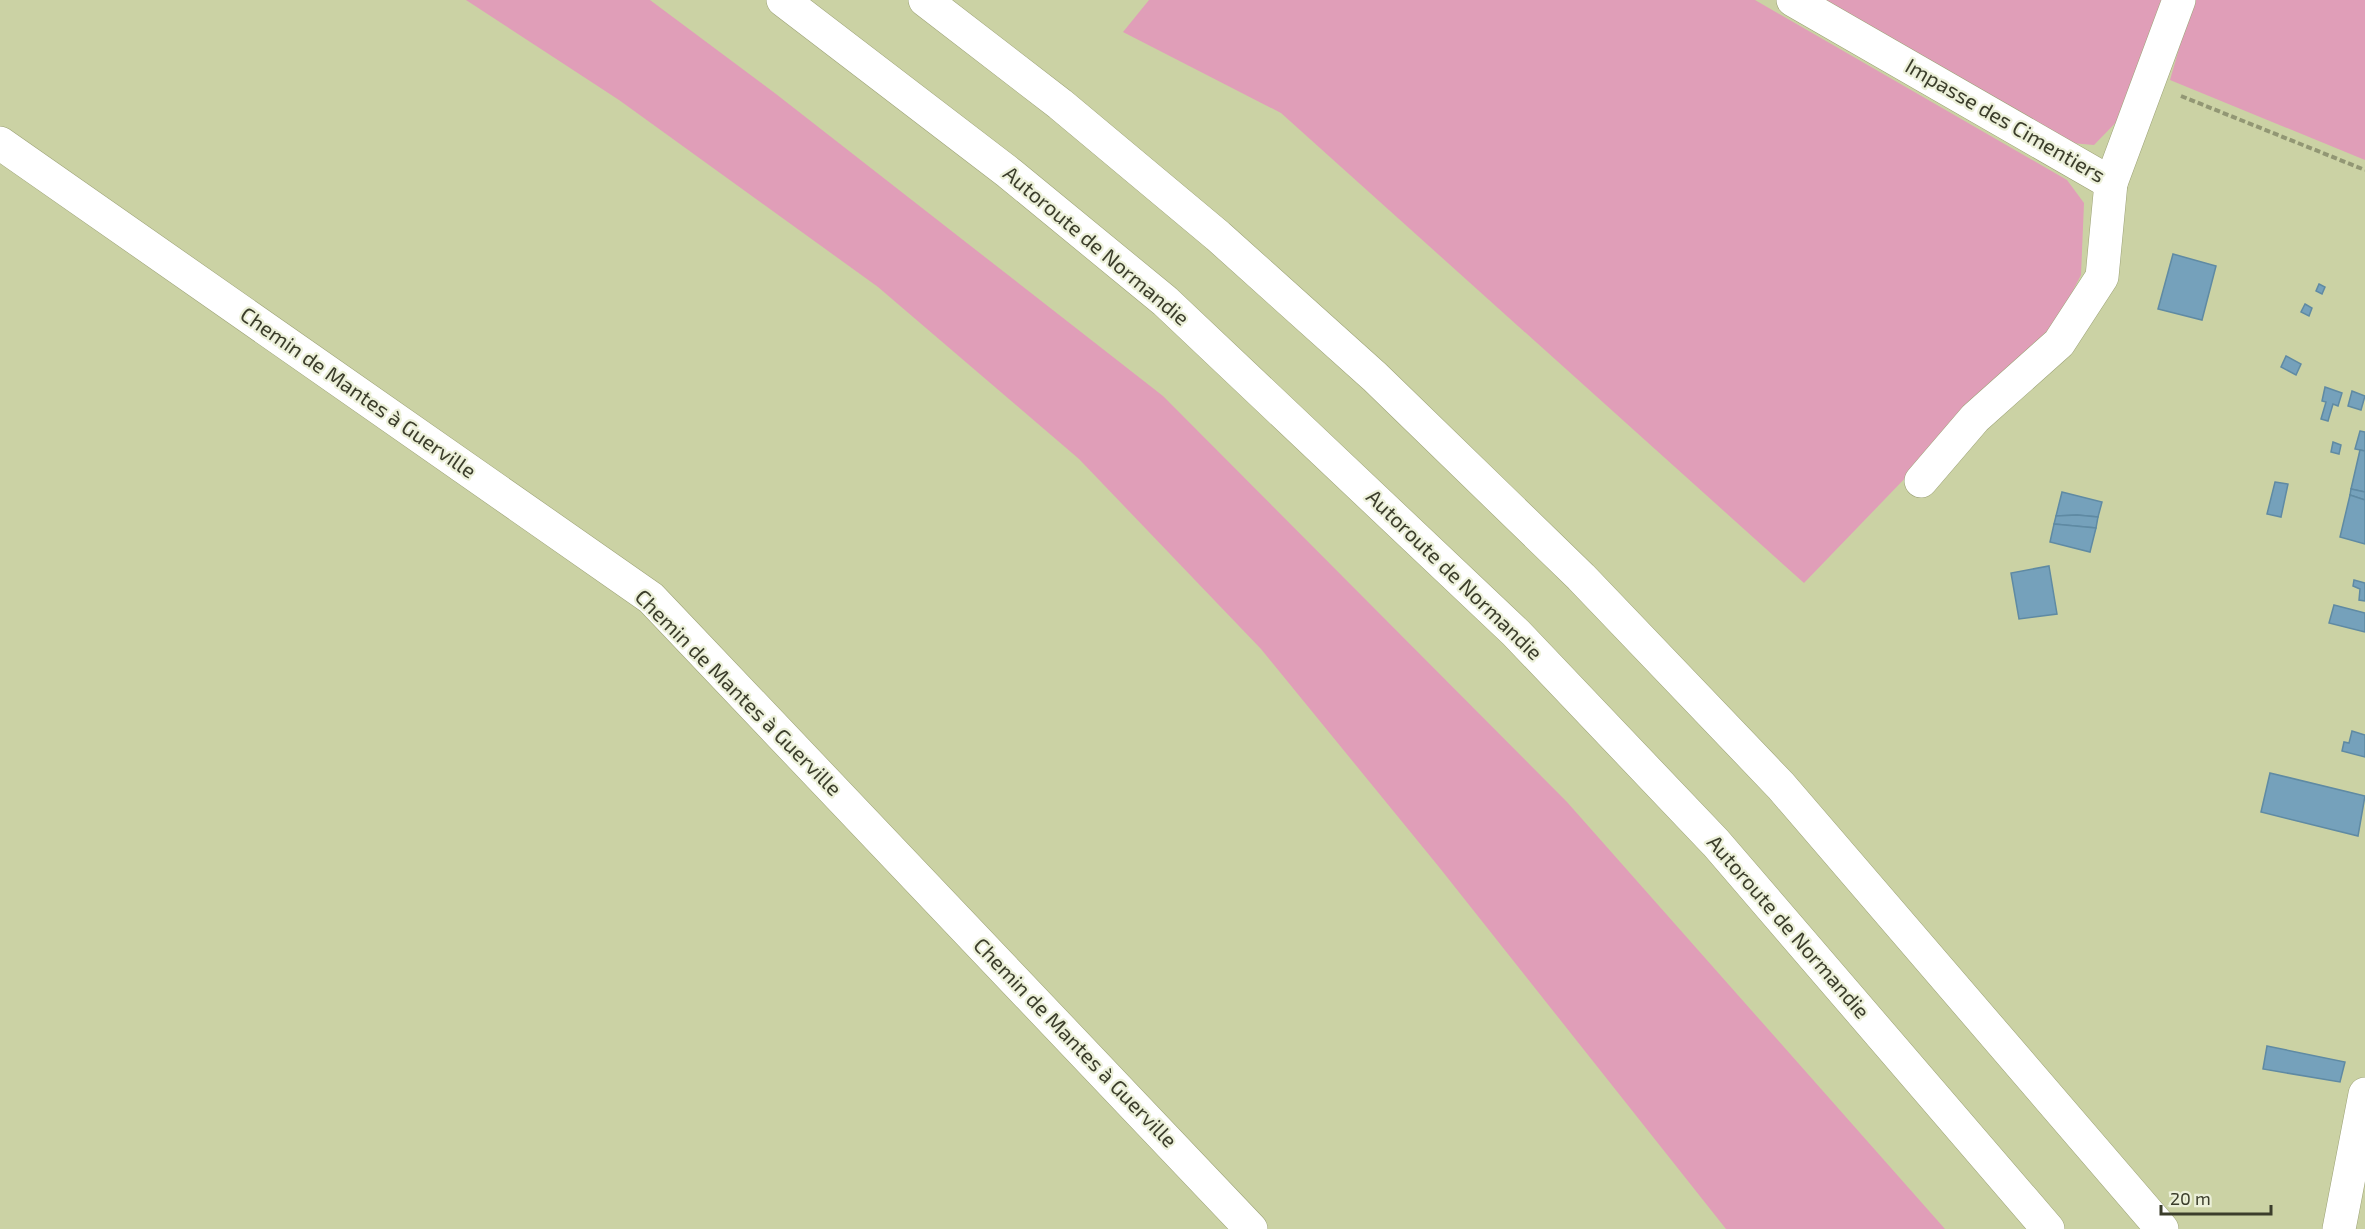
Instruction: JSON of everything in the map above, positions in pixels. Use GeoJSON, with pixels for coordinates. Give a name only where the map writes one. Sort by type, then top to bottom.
{"type":"FeatureCollection","features":[{"type":"Feature","properties":{"kind":"main road","name":"Autoroute de Normandie"},"geometry":{"type":"LineString","coordinates":[[783,0],[1009,173],[1165,301],[1516,633],[1716,843],[2048,1229]]}},
{"type":"Feature","properties":{"kind":"main road"},"geometry":{"type":"LineString","coordinates":[[925,0],[1060,104],[1218,236],[1375,376],[1581,577],[1781,786],[2163,1229]]}},
{"type":"Feature","properties":{"kind":"main road","name":"Impasse des Cimentiers"},"geometry":{"type":"LineString","coordinates":[[1793,0],[2111,183],[2179,0]]}},
{"type":"Feature","properties":{"kind":"main road","name":"Chemin de Mantes à Guerville"},"geometry":{"type":"LineString","coordinates":[[0,143],[651,598],[1251,1229]]}},
{"type":"Feature","properties":{"kind":"main road"},"geometry":{"type":"LineString","coordinates":[[1921,482],[1974,418],[2059,343],[2102,277],[2111,183]]}},
{"type":"Feature","properties":{"kind":"main road"},"geometry":{"type":"LineString","coordinates":[[2339,1229],[2365,1094]]}},
{"type":"Feature","properties":{"kind":"path"},"geometry":{"type":"LineString","coordinates":[[2150,78],[2162,88],[2365,170]]}},
{"type":"Feature","properties":{"kind":"shaded area"},"geometry":{"type":"Polygon","coordinates":[[[466,0],[650,0],[776,94],[1163,396],[1567,802],[1945,1229],[1726,1229],[1439,867],[1261,649],[1079,459],[878,287],[619,100],[466,0]]]}},
{"type":"Feature","properties":{"kind":"shaded area"},"geometry":{"type":"Polygon","coordinates":[[[1149,0],[1755,0],[2067,180],[2084,203],[2081,275],[2051,333],[1912,471],[1804,583],[1281,113],[1123,32],[1149,0]]]}},
{"type":"Feature","properties":{"kind":"shaded area"},"geometry":{"type":"Polygon","coordinates":[[[1818,0],[2165,0],[2129,109],[2094,145],[2060,142],[1818,0]]]}},
{"type":"Feature","properties":{"kind":"shaded area"},"geometry":{"type":"Polygon","coordinates":[[[2193,0],[2365,0],[2365,160],[2170,80],[2193,0]]]}},
{"type":"Feature","properties":{"kind":"building"},"geometry":{"type":"Polygon","coordinates":[[[2173,254],[2216,266],[2202,320],[2158,309],[2173,254]]]}},
{"type":"Feature","properties":{"kind":"building"},"geometry":{"type":"Polygon","coordinates":[[[2319,284],[2325,287],[2322,294],[2316,291],[2319,284]]]}},
{"type":"Feature","properties":{"kind":"building"},"geometry":{"type":"Polygon","coordinates":[[[2305,304],[2312,308],[2309,316],[2301,312],[2305,304]]]}},
{"type":"Feature","properties":{"kind":"building"},"geometry":{"type":"Polygon","coordinates":[[[2286,356],[2301,364],[2296,375],[2281,367],[2286,356]]]}},
{"type":"Feature","properties":{"kind":"building"},"geometry":{"type":"Polygon","coordinates":[[[2325,387],[2342,393],[2338,406],[2333,404],[2328,421],[2321,419],[2326,402],[2322,401],[2325,387]]]}},
{"type":"Feature","properties":{"kind":"building"},"geometry":{"type":"Polygon","coordinates":[[[2352,391],[2365,396],[2361,410],[2348,406],[2352,391]]]}},
{"type":"Feature","properties":{"kind":"building"},"geometry":{"type":"Polygon","coordinates":[[[2360,431],[2365,432],[2365,451],[2355,449],[2360,431]]]}},
{"type":"Feature","properties":{"kind":"building"},"geometry":{"type":"Polygon","coordinates":[[[2333,442],[2341,445],[2339,454],[2331,452],[2333,442]]]}},
{"type":"Feature","properties":{"kind":"building"},"geometry":{"type":"Polygon","coordinates":[[[2360,450],[2365,451],[2365,492],[2351,489],[2360,450]]]}},
{"type":"Feature","properties":{"kind":"building"},"geometry":{"type":"Polygon","coordinates":[[[2275,482],[2288,484],[2281,517],[2267,514],[2275,482]]]}},
{"type":"Feature","properties":{"kind":"building"},"geometry":{"type":"Polygon","coordinates":[[[2351,489],[2365,492],[2365,500],[2350,495],[2351,489]]]}},
{"type":"Feature","properties":{"kind":"building"},"geometry":{"type":"Polygon","coordinates":[[[2062,492],[2102,502],[2098,517],[2056,516],[2062,492]]]}},
{"type":"Feature","properties":{"kind":"building"},"geometry":{"type":"Polygon","coordinates":[[[2350,495],[2365,500],[2365,544],[2340,537],[2350,495]]]}},
{"type":"Feature","properties":{"kind":"building"},"geometry":{"type":"Polygon","coordinates":[[[2056,516],[2098,517],[2096,528],[2054,524],[2056,516]]]}},
{"type":"Feature","properties":{"kind":"building"},"geometry":{"type":"Polygon","coordinates":[[[2054,524],[2096,528],[2090,552],[2050,542],[2054,524]]]}},
{"type":"Feature","properties":{"kind":"building"},"geometry":{"type":"Polygon","coordinates":[[[2049,566],[2057,614],[2019,619],[2011,573],[2049,566]]]}},
{"type":"Feature","properties":{"kind":"building"},"geometry":{"type":"Polygon","coordinates":[[[2354,580],[2365,583],[2365,601],[2359,600],[2360,589],[2353,586],[2354,580]]]}},
{"type":"Feature","properties":{"kind":"building"},"geometry":{"type":"Polygon","coordinates":[[[2334,605],[2365,613],[2365,632],[2329,623],[2334,605]]]}},
{"type":"Feature","properties":{"kind":"building"},"geometry":{"type":"Polygon","coordinates":[[[2352,731],[2365,735],[2365,757],[2342,751],[2344,742],[2349,743],[2352,731]]]}},
{"type":"Feature","properties":{"kind":"building"},"geometry":{"type":"Polygon","coordinates":[[[2270,773],[2365,796],[2358,836],[2261,812],[2270,773]]]}},
{"type":"Feature","properties":{"kind":"building"},"geometry":{"type":"Polygon","coordinates":[[[2267,1046],[2345,1062],[2340,1082],[2263,1069],[2267,1046]]]}}]}
